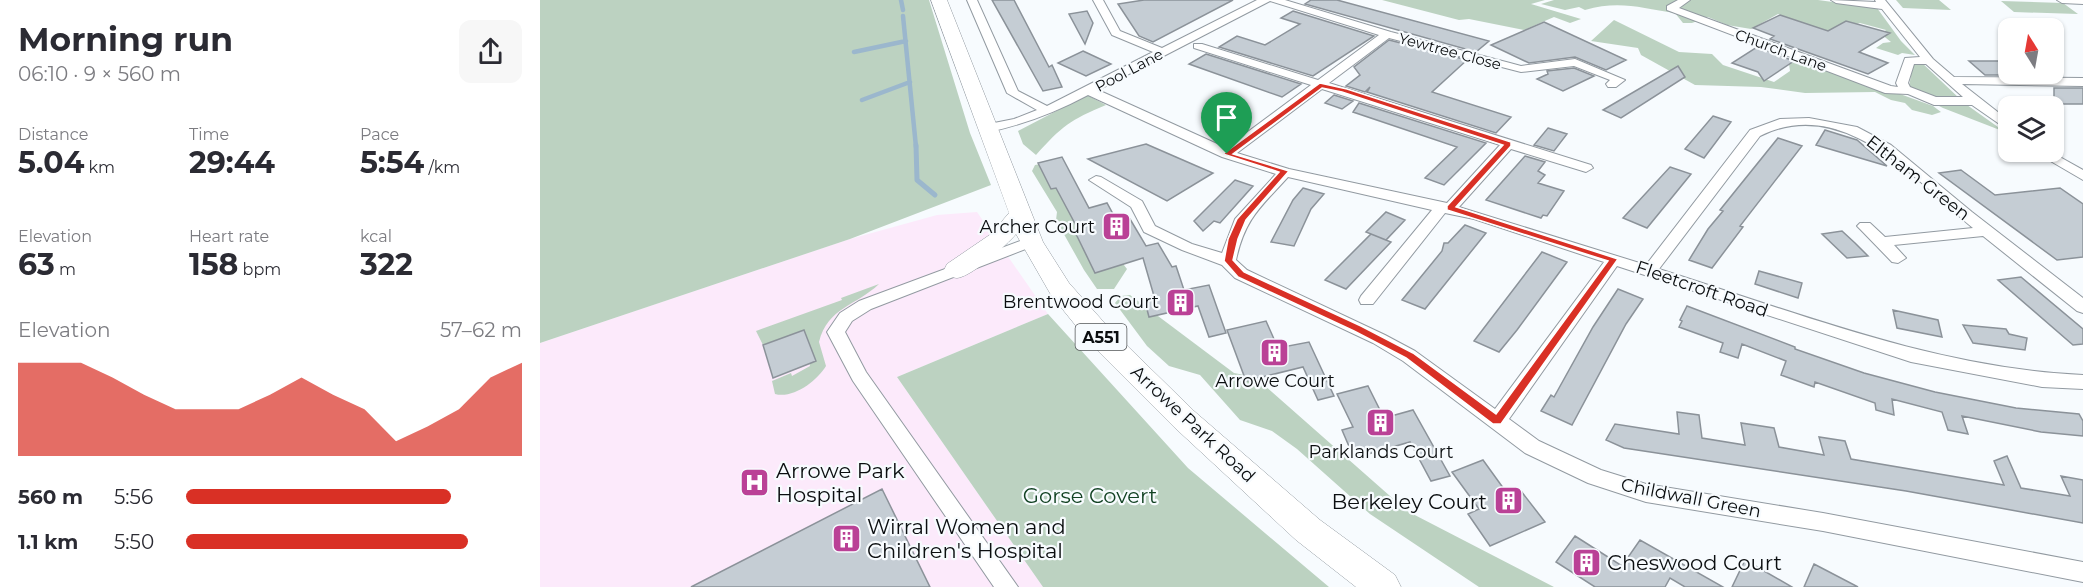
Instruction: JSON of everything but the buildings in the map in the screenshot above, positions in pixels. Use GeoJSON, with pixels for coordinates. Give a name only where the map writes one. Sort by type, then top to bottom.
{"type":"FeatureCollection","features":[{"type":"Feature","properties":{"kind":"main road","name":"Arrowe Park Road"},"geometry":{"type":"LineString","coordinates":[[939,0],[1031,242],[1060,289],[1108,344],[1184,419],[1308,530],[1383,587]]}},
{"type":"Feature","properties":{"kind":"main road"},"geometry":{"type":"LineString","coordinates":[[956,270],[999,239],[1020,214]]}},
{"type":"Feature","properties":{"kind":"street"},"geometry":{"type":"LineString","coordinates":[[972,0],[1013,93],[1047,111]]}},
{"type":"Feature","properties":{"kind":"street"},"geometry":{"type":"LineString","coordinates":[[1098,0],[1116,33],[1162,52]]}},
{"type":"Feature","properties":{"kind":"street","name":"Pool Lane"},"geometry":{"type":"LineString","coordinates":[[989,128],[1017,122],[1047,111],[1265,0]]}},
{"type":"Feature","properties":{"kind":"street","name":"Yewtree Close"},"geometry":{"type":"LineString","coordinates":[[1274,0],[1387,34],[1521,69],[1575,62],[1620,83]]}},
{"type":"Feature","properties":{"kind":"street","name":"Church Lane"},"geometry":{"type":"LineString","coordinates":[[1685,0],[1671,8],[1889,90],[1907,91],[1934,101],[1975,101]]}},
{"type":"Feature","properties":{"kind":"street"},"geometry":{"type":"LineString","coordinates":[[1836,0],[1883,3],[1929,61],[1949,80],[1998,118]]}},
{"type":"Feature","properties":{"kind":"street"},"geometry":{"type":"LineString","coordinates":[[2062,0],[2083,1]]}},
{"type":"Feature","properties":{"kind":"street"},"geometry":{"type":"LineString","coordinates":[[1227,154],[1387,34]]}},
{"type":"Feature","properties":{"kind":"street"},"geometry":{"type":"LineString","coordinates":[[1198,46],[1586,168]]}},
{"type":"Feature","properties":{"kind":"street"},"geometry":{"type":"LineString","coordinates":[[1907,91],[1902,83],[1909,60],[1929,61]]}},
{"type":"Feature","properties":{"kind":"street"},"geometry":{"type":"LineString","coordinates":[[1949,80],[2083,82]]}},
{"type":"Feature","properties":{"kind":"street","name":"Fleetcroft Road"},"geometry":{"type":"LineString","coordinates":[[1089,91],[1227,154],[1285,171],[1446,207],[1650,270],[1911,357],[2020,376],[2083,382]]}},
{"type":"Feature","properties":{"kind":"street","name":"Eltham Green"},"geometry":{"type":"LineString","coordinates":[[1650,270],[1755,133],[1765,127],[1791,122],[1838,127],[1866,136],[1913,170],[2083,307]]}},
{"type":"Feature","properties":{"kind":"street"},"geometry":{"type":"LineString","coordinates":[[1367,300],[1446,207],[1508,144]]}},
{"type":"Feature","properties":{"kind":"street"},"geometry":{"type":"LineString","coordinates":[[2059,162],[2083,176]]}},
{"type":"Feature","properties":{"kind":"street"},"geometry":{"type":"LineString","coordinates":[[1228,261],[1233,239],[1242,219],[1285,171]]}},
{"type":"Feature","properties":{"kind":"street","name":"Childwall Green"},"geometry":{"type":"LineString","coordinates":[[1096,180],[1137,204],[1149,229],[1187,248],[1228,261],[1241,274],[1409,356],[1532,447],[1595,477],[1646,493],[1822,522],[2083,572]]}},
{"type":"Feature","properties":{"kind":"street"},"geometry":{"type":"LineString","coordinates":[[1865,226],[1898,258]]}},
{"type":"Feature","properties":{"kind":"street"},"geometry":{"type":"LineString","coordinates":[[1881,242],[1986,231]]}},
{"type":"Feature","properties":{"kind":"street"},"geometry":{"type":"LineString","coordinates":[[1007,587],[859,376],[836,332],[846,317],[865,304],[1031,242]]}},
{"type":"Feature","properties":{"kind":"street"},"geometry":{"type":"LineString","coordinates":[[1497,421],[1614,259]]}},
{"type":"Feature","properties":{"kind":"shaded area","name":"Arrowe Park Hospital"},"geometry":{"type":"Polygon","coordinates":[[[977,212],[1048,314],[897,377],[1043,587],[540,587],[540,343],[850,239],[937,215],[977,212]]]}},
{"type":"Feature","properties":{"kind":"green space"},"geometry":{"type":"Polygon","coordinates":[[[540,0],[929,0],[970,133],[991,185],[850,239],[540,343],[540,0]]]}},
{"type":"Feature","properties":{"kind":"green space"},"geometry":{"type":"Polygon","coordinates":[[[1382,0],[1545,0],[1531,4],[1581,19],[1570,23],[1554,17],[1524,30],[1469,19],[1459,20],[1382,0]]]}},
{"type":"Feature","properties":{"kind":"green space"},"geometry":{"type":"Polygon","coordinates":[[[1554,0],[1818,0],[1877,8],[1901,41],[1915,55],[1902,53],[1898,55],[1876,48],[1883,43],[1891,42],[1881,34],[1886,30],[1860,23],[1846,21],[1822,35],[1806,24],[1778,14],[1751,29],[1727,25],[1708,17],[1692,23],[1683,23],[1675,13],[1630,6],[1619,5],[1585,10],[1579,7],[1565,10],[1541,4],[1554,0]]]}},
{"type":"Feature","properties":{"kind":"green space"},"geometry":{"type":"Polygon","coordinates":[[[1896,0],[1939,0],[1951,10],[1903,8],[1896,0]]]}},
{"type":"Feature","properties":{"kind":"green space"},"geometry":{"type":"Polygon","coordinates":[[[2001,1],[2063,3],[2078,14],[2014,12],[2001,1]]]}},
{"type":"Feature","properties":{"kind":"green space"},"geometry":{"type":"Polygon","coordinates":[[[1614,20],[1679,52],[1712,54],[1723,65],[1774,82],[1790,71],[1789,64],[1792,60],[1801,58],[1933,106],[1941,112],[1932,115],[1912,110],[1905,103],[1891,100],[1875,92],[1805,93],[1761,87],[1695,85],[1641,55],[1638,48],[1591,41],[1614,20]]]}},
{"type":"Feature","properties":{"kind":"green space"},"geometry":{"type":"Polygon","coordinates":[[[1921,62],[1959,98],[1929,98],[1909,87],[1913,63],[1921,62]]]}},
{"type":"Feature","properties":{"kind":"green space"},"geometry":{"type":"Polygon","coordinates":[[[1087,95],[1106,105],[1067,125],[1036,155],[1023,144],[1018,131],[1087,95]]]}},
{"type":"Feature","properties":{"kind":"green space"},"geometry":{"type":"Polygon","coordinates":[[[1935,104],[1967,105],[1998,129],[1935,104]]]}},
{"type":"Feature","properties":{"kind":"green space"},"geometry":{"type":"Polygon","coordinates":[[[1046,163],[1127,269],[1114,289],[1097,289],[1056,220],[1057,212],[1032,171],[1035,165],[1046,163]]]}},
{"type":"Feature","properties":{"kind":"green space"},"geometry":{"type":"Polygon","coordinates":[[[879,284],[836,314],[823,330],[819,342],[826,366],[822,372],[804,388],[789,394],[775,394],[772,381],[791,373],[792,376],[810,366],[804,330],[763,345],[756,331],[879,284]]]}},
{"type":"Feature","properties":{"kind":"green space"},"geometry":{"type":"Polygon","coordinates":[[[1130,295],[1234,373],[1255,377],[1407,511],[1554,587],[1479,587],[1370,514],[1297,449],[1272,431],[1240,420],[1200,375],[1169,366],[1147,346],[1115,303],[1121,296],[1130,295]]]}},
{"type":"Feature","properties":{"kind":"green space","name":"Gorse Covert"},"geometry":{"type":"Polygon","coordinates":[[[1048,314],[1188,468],[1329,587],[1043,587],[897,377],[1048,314]]]}},
{"type":"Feature","properties":{"kind":"waterway"},"geometry":{"type":"LineString","coordinates":[[901,0],[903,10]]}},
{"type":"Feature","properties":{"kind":"waterway"},"geometry":{"type":"LineString","coordinates":[[903,16],[905,41]]}},
{"type":"Feature","properties":{"kind":"waterway"},"geometry":{"type":"LineString","coordinates":[[854,52],[905,41]]}},
{"type":"Feature","properties":{"kind":"waterway"},"geometry":{"type":"LineString","coordinates":[[905,41],[910,82]]}},
{"type":"Feature","properties":{"kind":"waterway"},"geometry":{"type":"LineString","coordinates":[[862,100],[910,82]]}},
{"type":"Feature","properties":{"kind":"waterway"},"geometry":{"type":"LineString","coordinates":[[910,82],[916,147]]}},
{"type":"Feature","properties":{"kind":"waterway"},"geometry":{"type":"LineString","coordinates":[[916,145],[917,180],[935,195]]}},
{"type":"Feature","properties":{"kind":"place","name":"Archer Court"},"geometry":{"type":"Point","coordinates":[1116,227]}},
{"type":"Feature","properties":{"kind":"place","name":"Brentwood Court"},"geometry":{"type":"Point","coordinates":[1180,302]}},
{"type":"Feature","properties":{"kind":"place","name":"Arrowe Court"},"geometry":{"type":"Point","coordinates":[1275,352]}},
{"type":"Feature","properties":{"kind":"place","name":"Parklands Court"},"geometry":{"type":"Point","coordinates":[1381,423]}},
{"type":"Feature","properties":{"kind":"place","name":"Arrowe Park Hospital"},"geometry":{"type":"Point","coordinates":[755,482]}},
{"type":"Feature","properties":{"kind":"place","name":"Berkeley Court"},"geometry":{"type":"Point","coordinates":[1508,501]}},
{"type":"Feature","properties":{"kind":"place","name":"Wirral Women and Children's Hospital"},"geometry":{"type":"Point","coordinates":[846,538]}},
{"type":"Feature","properties":{"kind":"place","name":"Cheswood Court"},"geometry":{"type":"Point","coordinates":[1586,562]}},
{"type":"Feature","properties":{"kind":"route"},"geometry":{"type":"LineString","coordinates":[[1320,85],[1344,91],[1508,144],[1450,208],[1614,259],[1497,421],[1409,356],[1358,328],[1241,274],[1228,261],[1233,239],[1242,219],[1285,171],[1227,154],[1320,85]]}}]}
